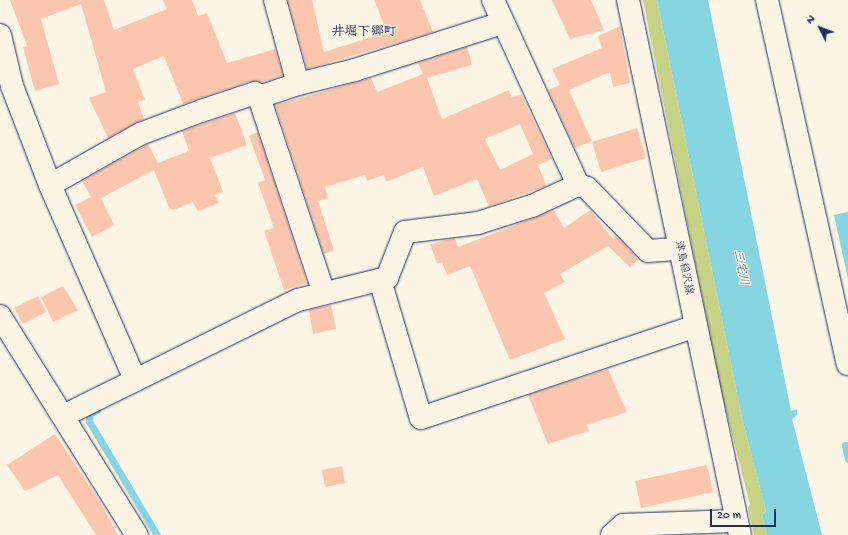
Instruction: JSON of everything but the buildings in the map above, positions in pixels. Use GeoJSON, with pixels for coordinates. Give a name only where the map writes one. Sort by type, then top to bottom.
{"type":"FeatureCollection","features":[{"type":"Feature","properties":{"kind":"street"},"geometry":{"type":"LineString","coordinates":[[275,0],[298,84]]}},
{"type":"Feature","properties":{"kind":"street"},"geometry":{"type":"LineString","coordinates":[[493,0],[502,23],[578,186]]}},
{"type":"Feature","properties":{"kind":"street","name":"津島稲沢線"},"geometry":{"type":"LineString","coordinates":[[628,0],[738,528]]}},
{"type":"Feature","properties":{"kind":"street"},"geometry":{"type":"LineString","coordinates":[[767,0],[848,364]]}},
{"type":"Feature","properties":{"kind":"street"},"geometry":{"type":"LineString","coordinates":[[259,97],[298,84],[355,70],[502,23]]}},
{"type":"Feature","properties":{"kind":"street"},"geometry":{"type":"LineString","coordinates":[[0,35],[12,86],[50,185],[135,380]]}},
{"type":"Feature","properties":{"kind":"street"},"geometry":{"type":"LineString","coordinates":[[50,185],[140,134],[255,93],[259,97],[324,293]]}},
{"type":"Feature","properties":{"kind":"street"},"geometry":{"type":"LineString","coordinates":[[63,416],[298,300],[387,278],[405,232],[478,223],[532,206],[578,186],[587,188],[648,251],[679,249]]}},
{"type":"Feature","properties":{"kind":"street"},"geometry":{"type":"LineString","coordinates":[[380,280],[421,418],[696,326]]}},
{"type":"Feature","properties":{"kind":"street"},"geometry":{"type":"LineString","coordinates":[[0,317],[137,535]]}},
{"type":"Feature","properties":{"kind":"street"},"geometry":{"type":"LineString","coordinates":[[612,535],[623,525],[738,528]]}},
{"type":"Feature","properties":{"kind":"green space"},"geometry":{"type":"Polygon","coordinates":[[[643,0],[657,0],[742,418],[766,511],[762,515],[767,535],[754,535],[748,507],[750,505],[720,387],[643,0]]]}},
{"type":"Feature","properties":{"kind":"water","name":"三宅川"},"geometry":{"type":"Polygon","coordinates":[[[657,0],[708,0],[791,411],[797,409],[797,415],[792,419],[822,535],[767,535],[762,515],[766,511],[742,418],[657,0]]]}},
{"type":"Feature","properties":{"kind":"water"},"geometry":{"type":"Polygon","coordinates":[[[848,212],[848,279],[834,215],[848,212]]]}},
{"type":"Feature","properties":{"kind":"waterway"},"geometry":{"type":"LineString","coordinates":[[97,410],[90,413],[89,421],[157,535]]}},
{"type":"Feature","properties":{"kind":"waterway"},"geometry":{"type":"LineString","coordinates":[[845,445],[848,459]]}},
{"type":"Feature","properties":{"kind":"district","name":"井堀下郷町"},"geometry":{"type":"Point","coordinates":[364,33]}}]}
